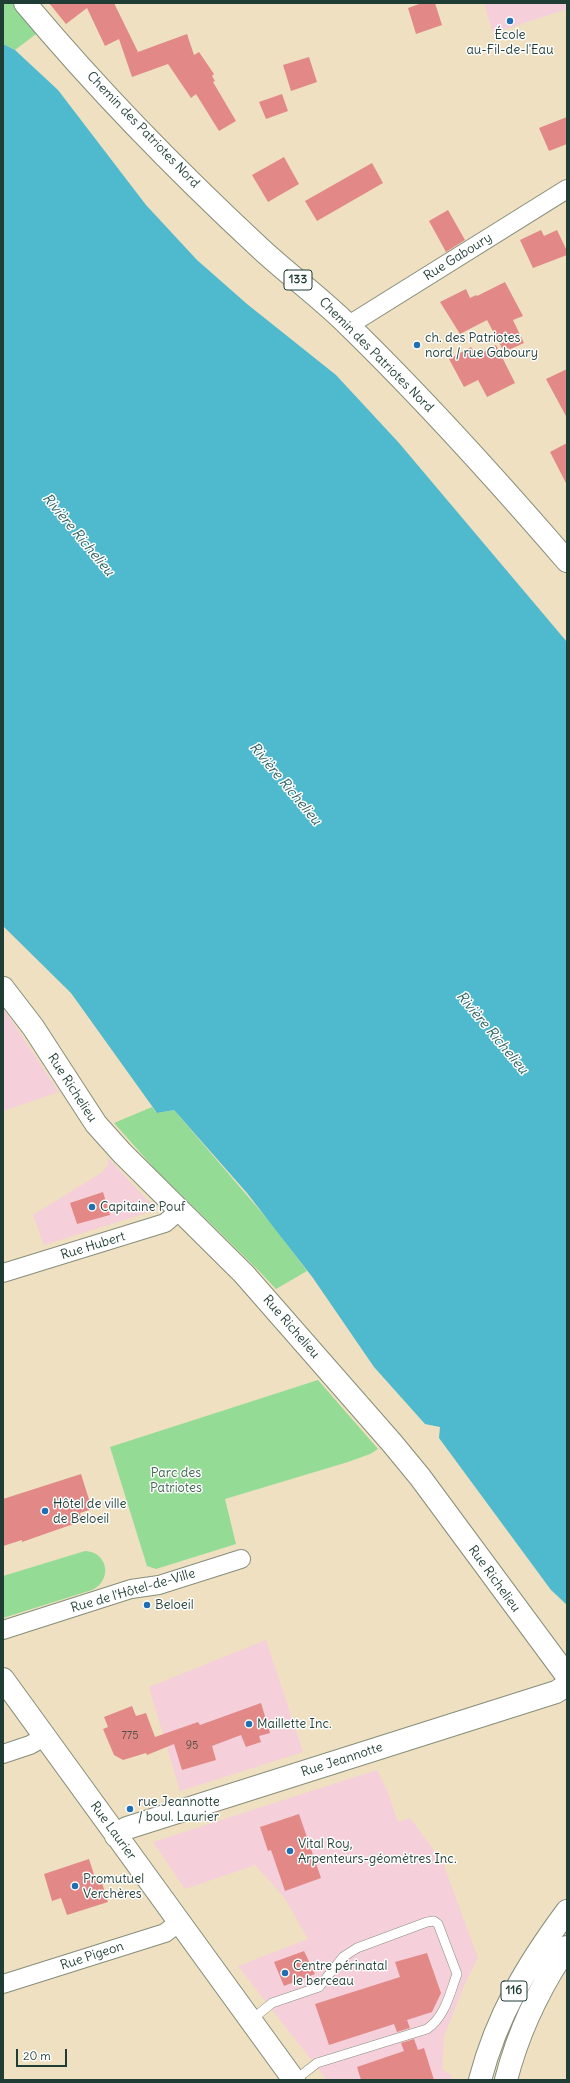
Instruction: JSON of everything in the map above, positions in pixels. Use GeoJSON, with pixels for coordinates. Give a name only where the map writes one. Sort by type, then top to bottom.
{"type":"FeatureCollection","features":[{"type":"Feature","properties":{"kind":"main road","name":"Chemin des Patriotes Nord"},"geometry":{"type":"LineString","coordinates":[[25,3],[90,76],[231,220],[262,250],[349,325],[429,408],[567,561]]}},
{"type":"Feature","properties":{"kind":"main road","name":"Rue Richelieu"},"geometry":{"type":"LineString","coordinates":[[3,988],[33,1027],[96,1124],[122,1153],[249,1280],[392,1443],[420,1477],[567,1676]]}},
{"type":"Feature","properties":{"kind":"main road","name":"Rue Laurier"},"geometry":{"type":"LineString","coordinates":[[3,1679],[178,1923],[295,2080]]}},
{"type":"Feature","properties":{"kind":"main road","name":"Rue Jeannotte"},"geometry":{"type":"LineString","coordinates":[[116,1836],[127,1828],[556,1692],[567,1685]]}},
{"type":"Feature","properties":{"kind":"main road","name":"116"},"geometry":{"type":"LineString","coordinates":[[480,2080],[496,2030],[518,1982],[532,1959],[567,1912]]}},
{"type":"Feature","properties":{"kind":"main road","name":"116"},"geometry":{"type":"LineString","coordinates":[[506,2080],[522,2033],[540,1993],[567,1947]]}},
{"type":"Feature","properties":{"kind":"street","name":"Rue Gaboury"},"geometry":{"type":"LineString","coordinates":[[349,325],[567,189]]}},
{"type":"Feature","properties":{"kind":"street","name":"Rue Hubert"},"geometry":{"type":"LineString","coordinates":[[3,1273],[165,1224],[179,1211]]}},
{"type":"Feature","properties":{"kind":"street","name":"Rue de l'Hôtel-de-Ville"},"geometry":{"type":"LineString","coordinates":[[3,1630],[131,1589],[159,1585],[241,1559]]}},
{"type":"Feature","properties":{"kind":"street"},"geometry":{"type":"LineString","coordinates":[[3,1754],[30,1745],[44,1736]]}},
{"type":"Feature","properties":{"kind":"street","name":"Rue Pigeon"},"geometry":{"type":"LineString","coordinates":[[3,1984],[165,1933],[178,1923]]}},
{"type":"Feature","properties":{"kind":"lane"},"geometry":{"type":"LineString","coordinates":[[250,2021],[272,2003],[319,1988],[343,1957],[357,1948],[427,1922],[434,1921],[438,1924],[457,1974],[441,2015],[434,2024],[427,2029],[317,2063],[295,2080]]}},
{"type":"Feature","properties":{"kind":"shaded area","name":"École au-Fil-de-l'Eau"},"geometry":{"type":"Polygon","coordinates":[[[484,3],[567,3],[567,9],[493,33],[484,3]]]}},
{"type":"Feature","properties":{"kind":"shaded area"},"geometry":{"type":"Polygon","coordinates":[[[3,1008],[59,1092],[3,1111],[3,1008]]]}},
{"type":"Feature","properties":{"kind":"shaded area"},"geometry":{"type":"Polygon","coordinates":[[[108,1158],[153,1206],[153,1211],[44,1245],[33,1215],[101,1173],[108,1165],[108,1158]]]}},
{"type":"Feature","properties":{"kind":"shaded area"},"geometry":{"type":"Polygon","coordinates":[[[266,1640],[303,1752],[180,1791],[149,1687],[266,1640]]]}},
{"type":"Feature","properties":{"kind":"shaded area"},"geometry":{"type":"Polygon","coordinates":[[[377,1770],[387,1790],[398,1822],[410,1818],[443,1863],[478,1958],[467,1979],[444,2036],[442,2069],[451,2075],[452,2080],[327,2080],[238,1966],[308,1939],[284,1897],[255,1865],[185,1889],[153,1842],[377,1770]]]}},
{"type":"Feature","properties":{"kind":"green space"},"geometry":{"type":"Polygon","coordinates":[[[3,3],[17,3],[40,31],[15,50],[3,44],[3,3]]]}},
{"type":"Feature","properties":{"kind":"green space"},"geometry":{"type":"Polygon","coordinates":[[[152,1107],[157,1113],[174,1110],[274,1227],[307,1271],[276,1289],[153,1167],[114,1123],[152,1107]]]}},
{"type":"Feature","properties":{"kind":"green space","name":"Parc des Patriotes"},"geometry":{"type":"Polygon","coordinates":[[[318,1380],[378,1449],[370,1454],[348,1462],[225,1499],[236,1544],[156,1569],[147,1566],[110,1447],[318,1380]]]}},
{"type":"Feature","properties":{"kind":"green space"},"geometry":{"type":"Polygon","coordinates":[[[85,1551],[99,1556],[103,1561],[105,1574],[99,1585],[92,1590],[3,1618],[3,1576],[85,1551]]]}},
{"type":"Feature","properties":{"kind":"water","name":"Rivière Richelieu"},"geometry":{"type":"Polygon","coordinates":[[[3,44],[15,50],[58,90],[146,205],[197,260],[247,304],[336,375],[399,443],[567,642],[567,1605],[551,1590],[439,1438],[440,1427],[425,1424],[374,1367],[313,1278],[247,1193],[174,1110],[157,1113],[71,993],[3,926],[3,44]]]}},
{"type":"Feature","properties":{"kind":"building"},"geometry":{"type":"Polygon","coordinates":[[[49,3],[114,3],[138,52],[187,34],[194,55],[199,52],[214,74],[212,76],[215,81],[213,82],[236,121],[219,131],[196,94],[191,98],[168,64],[132,77],[119,39],[105,46],[87,8],[66,24],[49,3]]]}},
{"type":"Feature","properties":{"kind":"building"},"geometry":{"type":"Polygon","coordinates":[[[422,3],[435,3],[442,25],[416,34],[408,8],[422,3]]]}},
{"type":"Feature","properties":{"kind":"building"},"geometry":{"type":"Polygon","coordinates":[[[309,57],[317,82],[291,91],[283,65],[309,57]]]}},
{"type":"Feature","properties":{"kind":"building"},"geometry":{"type":"Polygon","coordinates":[[[282,94],[288,111],[266,119],[259,102],[282,94]]]}},
{"type":"Feature","properties":{"kind":"building"},"geometry":{"type":"Polygon","coordinates":[[[567,117],[567,144],[549,151],[539,128],[567,117]]]}},
{"type":"Feature","properties":{"kind":"building"},"geometry":{"type":"Polygon","coordinates":[[[284,157],[299,184],[268,202],[252,175],[284,157]]]}},
{"type":"Feature","properties":{"kind":"building"},"geometry":{"type":"Polygon","coordinates":[[[372,163],[383,183],[317,221],[305,201],[372,163]]]}},
{"type":"Feature","properties":{"kind":"building"},"geometry":{"type":"Polygon","coordinates":[[[448,210],[465,240],[446,252],[429,221],[448,210]]]}},
{"type":"Feature","properties":{"kind":"building"},"geometry":{"type":"Polygon","coordinates":[[[541,230],[544,236],[557,230],[567,251],[567,255],[533,268],[520,240],[541,230]]]}},
{"type":"Feature","properties":{"kind":"building"},"geometry":{"type":"Polygon","coordinates":[[[505,282],[523,316],[513,320],[524,343],[504,352],[487,320],[460,334],[440,302],[466,289],[470,298],[476,295],[477,296],[505,282]]]}},
{"type":"Feature","properties":{"kind":"building"},"geometry":{"type":"Polygon","coordinates":[[[496,345],[515,383],[487,397],[478,380],[464,387],[449,359],[471,347],[476,356],[496,345]]]}},
{"type":"Feature","properties":{"kind":"building"},"geometry":{"type":"Polygon","coordinates":[[[567,369],[567,418],[546,379],[567,369]]]}},
{"type":"Feature","properties":{"kind":"building"},"geometry":{"type":"Polygon","coordinates":[[[567,443],[567,485],[550,452],[567,443]]]}},
{"type":"Feature","properties":{"kind":"building"},"geometry":{"type":"Polygon","coordinates":[[[103,1192],[110,1215],[77,1224],[70,1203],[103,1192]]]}},
{"type":"Feature","properties":{"kind":"building","name":"Hôtel de ville de Beloeil"},"geometry":{"type":"Polygon","coordinates":[[[81,1474],[92,1509],[80,1513],[82,1521],[22,1542],[22,1540],[3,1546],[3,1499],[81,1474]]]}},
{"type":"Feature","properties":{"kind":"building"},"geometry":{"type":"Polygon","coordinates":[[[261,1703],[270,1733],[259,1736],[261,1742],[246,1747],[241,1735],[212,1746],[216,1760],[182,1770],[174,1744],[147,1755],[146,1753],[123,1760],[114,1755],[103,1729],[108,1727],[104,1717],[132,1706],[136,1716],[146,1713],[155,1737],[198,1722],[200,1725],[261,1703]]]}},
{"type":"Feature","properties":{"kind":"building"},"geometry":{"type":"Polygon","coordinates":[[[299,1814],[321,1878],[285,1891],[271,1850],[268,1851],[260,1827],[299,1814]]]}},
{"type":"Feature","properties":{"kind":"building"},"geometry":{"type":"Polygon","coordinates":[[[89,1859],[96,1881],[101,1880],[108,1902],[67,1915],[61,1898],[52,1901],[44,1874],[89,1859]]]}},
{"type":"Feature","properties":{"kind":"building"},"geometry":{"type":"Polygon","coordinates":[[[304,1951],[315,1974],[284,1986],[274,1962],[304,1951]]]}},
{"type":"Feature","properties":{"kind":"building"},"geometry":{"type":"Polygon","coordinates":[[[427,1953],[441,1993],[432,2012],[407,2020],[410,2028],[397,2032],[394,2024],[329,2045],[315,2004],[400,1977],[395,1962],[427,1953]]]}},
{"type":"Feature","properties":{"kind":"building"},"geometry":{"type":"Polygon","coordinates":[[[414,2039],[418,2050],[424,2048],[434,2080],[361,2080],[357,2067],[404,2051],[401,2043],[414,2039]]]}},
{"type":"Feature","properties":{"kind":"place","name":"École au-Fil-de-l'Eau"},"geometry":{"type":"Point","coordinates":[510,21]}},
{"type":"Feature","properties":{"kind":"place","name":"ch. des Patriotes nord / rue Gaboury"},"geometry":{"type":"Point","coordinates":[417,345]}},
{"type":"Feature","properties":{"kind":"place","name":"Capitaine Pouf"},"geometry":{"type":"Point","coordinates":[92,1207]}},
{"type":"Feature","properties":{"kind":"place","name":"Hôtel de ville de Beloeil"},"geometry":{"type":"Point","coordinates":[45,1511]}},
{"type":"Feature","properties":{"kind":"place","name":"Beloeil"},"geometry":{"type":"Point","coordinates":[147,1605]}},
{"type":"Feature","properties":{"kind":"place","name":"Maillette Inc."},"geometry":{"type":"Point","coordinates":[249,1724]}},
{"type":"Feature","properties":{"kind":"place","name":"rue Jeannotte / boul. Laurier"},"geometry":{"type":"Point","coordinates":[130,1809]}},
{"type":"Feature","properties":{"kind":"place","name":"Vital Roy, Arpenteurs-géomètres Inc."},"geometry":{"type":"Point","coordinates":[290,1851]}},
{"type":"Feature","properties":{"kind":"place","name":"Promutuel Verchères"},"geometry":{"type":"Point","coordinates":[75,1886]}},
{"type":"Feature","properties":{"kind":"place","name":"Centre périnatal le berceau"},"geometry":{"type":"Point","coordinates":[285,1973]}}]}
